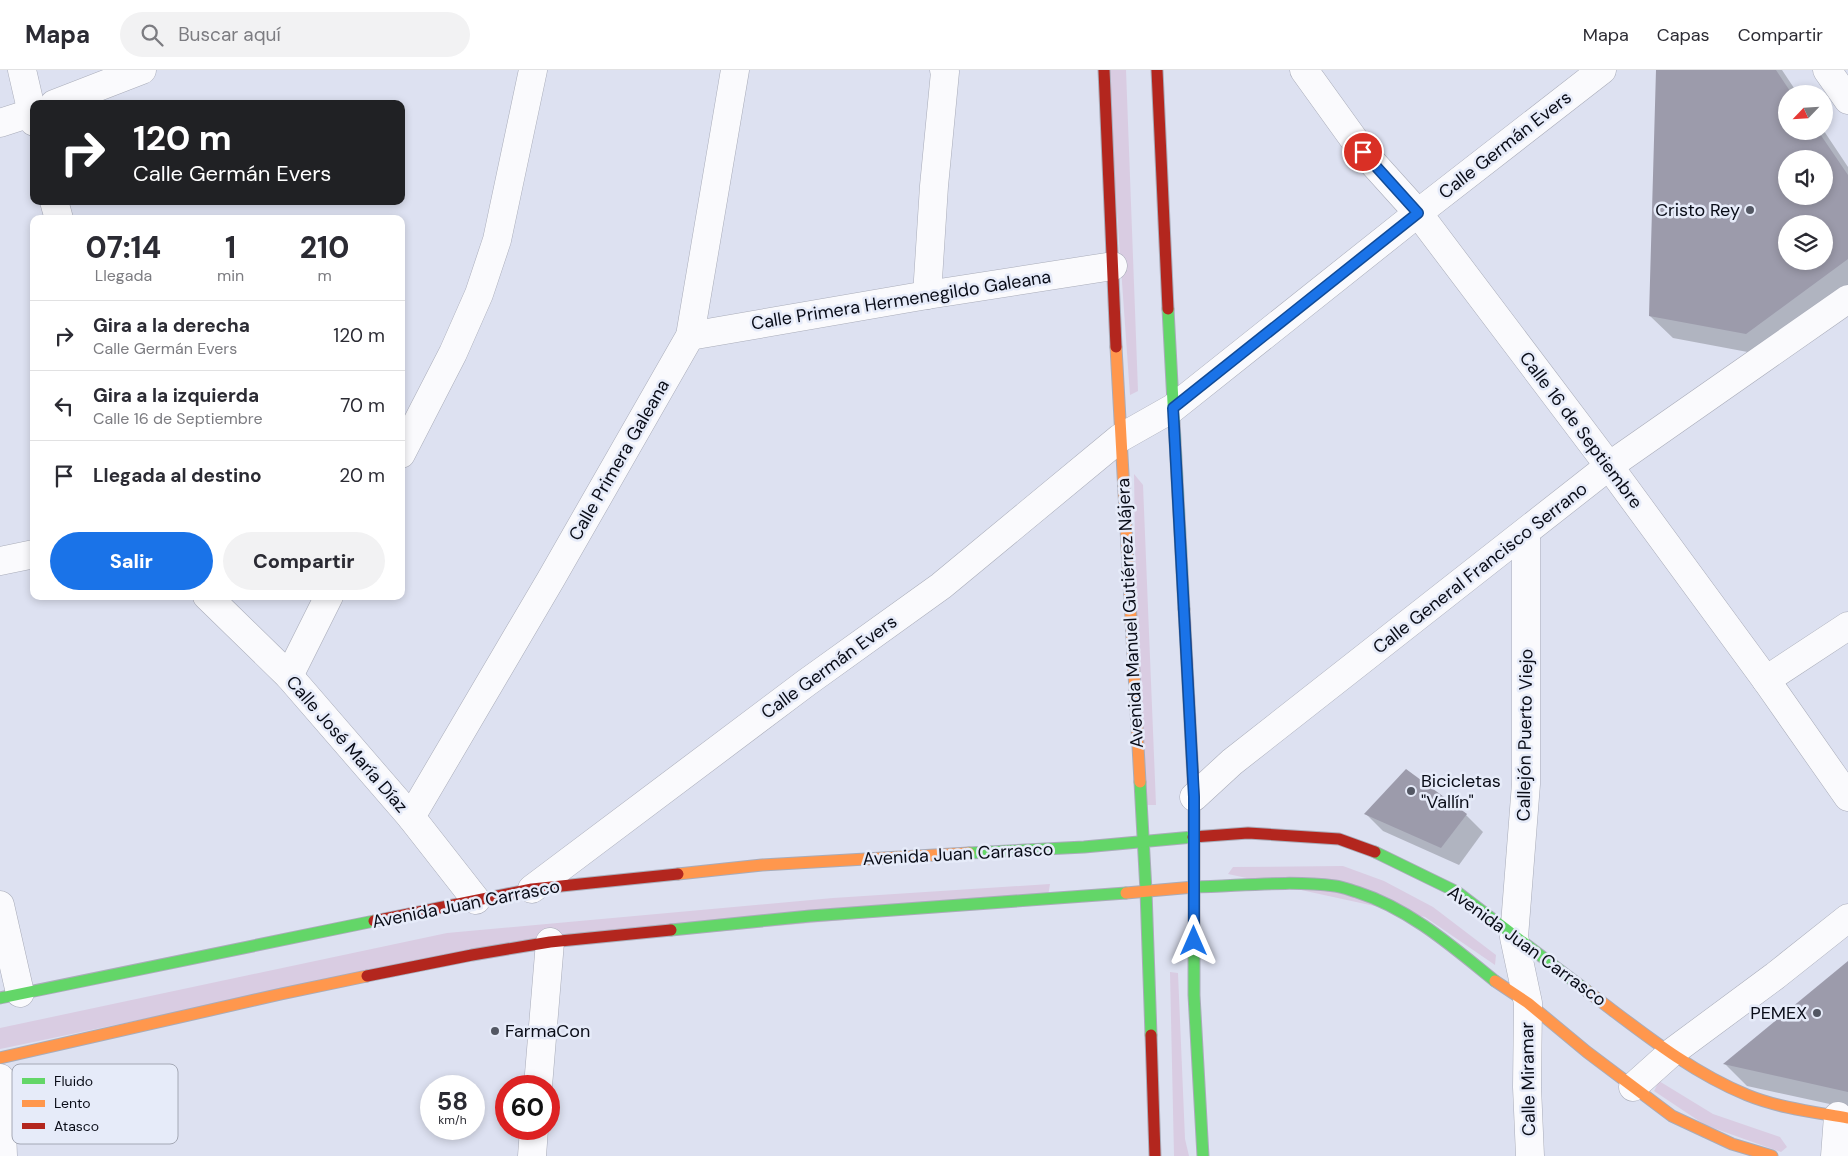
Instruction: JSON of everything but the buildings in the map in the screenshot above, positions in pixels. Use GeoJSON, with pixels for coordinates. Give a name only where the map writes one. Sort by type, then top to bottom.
{"type":"FeatureCollection","features":[{"type":"Feature","properties":{"kind":"main road","name":"Avenida Manuel Gutiérrez Nájera"},"geometry":{"type":"LineString","coordinates":[[1104,70],[1120,438],[1146,891],[1155,1156]]}},
{"type":"Feature","properties":{"kind":"main road"},"geometry":{"type":"LineString","coordinates":[[1157,70],[1194,797],[1194,995],[1203,1156]]}},
{"type":"Feature","properties":{"kind":"main road","name":"Avenida Juan Carrasco"},"geometry":{"type":"LineString","coordinates":[[10,996],[532,889],[762,865],[1074,848],[1248,833],[1339,838],[1386,857],[1457,892],[1514,937],[1670,1053],[1715,1081],[1749,1096],[1790,1108],[1843,1117]]}},
{"type":"Feature","properties":{"kind":"main road"},"geometry":{"type":"LineString","coordinates":[[0,1058],[290,992],[472,955],[550,942],[810,916],[1194,886],[1313,884],[1337,886],[1369,896],[1407,916],[1430,931],[1495,981],[1528,1002],[1587,1052],[1672,1116],[1732,1144],[1772,1156]]}},
{"type":"Feature","properties":{"kind":"street"},"geometry":{"type":"LineString","coordinates":[[22,70],[33,100]]}},
{"type":"Feature","properties":{"kind":"street"},"geometry":{"type":"LineString","coordinates":[[69,100],[142,70]]}},
{"type":"Feature","properties":{"kind":"street"},"geometry":{"type":"LineString","coordinates":[[405,446],[453,353],[485,276],[497,240],[533,70]]}},
{"type":"Feature","properties":{"kind":"street","name":"Calle Primera Galeana"},"geometry":{"type":"LineString","coordinates":[[411,817],[551,579],[690,336],[735,70]]}},
{"type":"Feature","properties":{"kind":"street"},"geometry":{"type":"LineString","coordinates":[[927,295],[934,186],[946,72],[944,70]]}},
{"type":"Feature","properties":{"kind":"street","name":"Calle 16 de Septiembre"},"geometry":{"type":"LineString","coordinates":[[1304,70],[1363,152],[1418,213],[1609,466],[1766,680],[1848,797]]}},
{"type":"Feature","properties":{"kind":"street","name":"Calle Germán Evers"},"geometry":{"type":"LineString","coordinates":[[532,889],[806,683],[941,586],[1120,438],[1173,408],[1418,213],[1602,70]]}},
{"type":"Feature","properties":{"kind":"street"},"geometry":{"type":"LineString","coordinates":[[1827,70],[1848,100]]}},
{"type":"Feature","properties":{"kind":"street"},"geometry":{"type":"LineString","coordinates":[[0,123],[30,115]]}},
{"type":"Feature","properties":{"kind":"street","name":"Calle Primera Hermenegildo Galeana"},"geometry":{"type":"LineString","coordinates":[[690,336],[927,295],[1113,266]]}},
{"type":"Feature","properties":{"kind":"street","name":"Calle General Francisco Serrano"},"geometry":{"type":"LineString","coordinates":[[1194,797],[1232,762],[1609,466],[1848,299]]}},
{"type":"Feature","properties":{"kind":"street","name":"Callejón Puerto Viejo"},"geometry":{"type":"LineString","coordinates":[[1526,532],[1526,784],[1514,937],[1528,1002]]}},
{"type":"Feature","properties":{"kind":"street"},"geometry":{"type":"LineString","coordinates":[[0,562],[30,555]]}},
{"type":"Feature","properties":{"kind":"street","name":"Calle José María Díaz"},"geometry":{"type":"LineString","coordinates":[[211,600],[289,676],[411,817],[476,900]]}},
{"type":"Feature","properties":{"kind":"street"},"geometry":{"type":"LineString","coordinates":[[289,676],[327,600]]}},
{"type":"Feature","properties":{"kind":"street"},"geometry":{"type":"LineString","coordinates":[[1766,680],[1848,626]]}},
{"type":"Feature","properties":{"kind":"street"},"geometry":{"type":"LineString","coordinates":[[0,905],[10,996]]}},
{"type":"Feature","properties":{"kind":"street"},"geometry":{"type":"LineString","coordinates":[[1634,1087],[1670,1053],[1775,976],[1848,918]]}},
{"type":"Feature","properties":{"kind":"street"},"geometry":{"type":"LineString","coordinates":[[539,1075],[550,942]]}},
{"type":"Feature","properties":{"kind":"street","name":"Calle Miramar"},"geometry":{"type":"LineString","coordinates":[[1528,1002],[1527,1087],[1530,1156]]}},
{"type":"Feature","properties":{"kind":"street"},"geometry":{"type":"LineString","coordinates":[[0,1078],[3,1156]]}},
{"type":"Feature","properties":{"kind":"street"},"geometry":{"type":"LineString","coordinates":[[1835,1156],[1843,1117]]}},
{"type":"Feature","properties":{"kind":"street"},"geometry":{"type":"LineString","coordinates":[[532,1156],[533,1140]]}},
{"type":"Feature","properties":{"kind":"shaded area"},"geometry":{"type":"Polygon","coordinates":[[[1107,70],[1126,70],[1138,391],[1130,395],[1107,70]]]}},
{"type":"Feature","properties":{"kind":"shaded area"},"geometry":{"type":"Polygon","coordinates":[[[1134,474],[1143,485],[1156,805],[1139,805],[1134,474]]]}},
{"type":"Feature","properties":{"kind":"shaded area"},"geometry":{"type":"Polygon","coordinates":[[[1343,866],[1384,881],[1433,907],[1496,955],[1495,965],[1425,917],[1228,874],[1233,867],[1343,866]]]}},
{"type":"Feature","properties":{"kind":"shaded area"},"geometry":{"type":"Polygon","coordinates":[[[1050,884],[1047,902],[445,956],[0,1049],[0,1028],[447,933],[833,898],[1050,884]]]}},
{"type":"Feature","properties":{"kind":"shaded area"},"geometry":{"type":"Polygon","coordinates":[[[1170,972],[1178,973],[1185,1139],[1189,1156],[1174,1156],[1170,972]]]}},
{"type":"Feature","properties":{"kind":"shaded area"},"geometry":{"type":"Polygon","coordinates":[[[1659,1081],[1713,1114],[1780,1137],[1787,1147],[1781,1152],[1705,1125],[1654,1091],[1659,1081]]]}},
{"type":"Feature","properties":{"kind":"traffic: fast"},"geometry":{"type":"LineString","coordinates":[[1168,309],[1184,609]]}},
{"type":"Feature","properties":{"kind":"traffic: fast"},"geometry":{"type":"LineString","coordinates":[[1140,782],[1151,1035]]}},
{"type":"Feature","properties":{"kind":"traffic: fast"},"geometry":{"type":"LineString","coordinates":[[969,853],[1084,847],[1193,837]]}},
{"type":"Feature","properties":{"kind":"traffic: fast"},"geometry":{"type":"LineString","coordinates":[[1375,852],[1457,892],[1587,991]]}},
{"type":"Feature","properties":{"kind":"traffic: fast"},"geometry":{"type":"LineString","coordinates":[[1194,887],[1300,883],[1335,886],[1357,892],[1395,908],[1413,919],[1447,942],[1495,981]]}},
{"type":"Feature","properties":{"kind":"traffic: fast"},"geometry":{"type":"LineString","coordinates":[[671,930],[810,916],[1126,893]]}},
{"type":"Feature","properties":{"kind":"traffic: fast"},"geometry":{"type":"LineString","coordinates":[[0,998],[374,921]]}},
{"type":"Feature","properties":{"kind":"traffic: fast"},"geometry":{"type":"LineString","coordinates":[[1194,943],[1194,995],[1203,1156]]}},
{"type":"Feature","properties":{"kind":"traffic: slow"},"geometry":{"type":"LineString","coordinates":[[1116,347],[1140,782]]}},
{"type":"Feature","properties":{"kind":"traffic: slow"},"geometry":{"type":"LineString","coordinates":[[678,874],[762,865],[969,853]]}},
{"type":"Feature","properties":{"kind":"traffic: slow"},"geometry":{"type":"LineString","coordinates":[[1126,893],[1194,887]]}},
{"type":"Feature","properties":{"kind":"traffic: slow"},"geometry":{"type":"LineString","coordinates":[[0,1058],[367,976]]}},
{"type":"Feature","properties":{"kind":"traffic: slow"},"geometry":{"type":"LineString","coordinates":[[1495,981],[1528,1003],[1587,1052],[1672,1116],[1732,1144],[1772,1156]]}},
{"type":"Feature","properties":{"kind":"traffic: slow"},"geometry":{"type":"LineString","coordinates":[[1587,991],[1684,1062],[1725,1085],[1772,1103],[1848,1118]]}},
{"type":"Feature","properties":{"kind":"traffic: jam"},"geometry":{"type":"LineString","coordinates":[[1104,70],[1116,347]]}},
{"type":"Feature","properties":{"kind":"traffic: jam"},"geometry":{"type":"LineString","coordinates":[[1157,70],[1168,309]]}},
{"type":"Feature","properties":{"kind":"traffic: jam"},"geometry":{"type":"LineString","coordinates":[[1184,609],[1194,797],[1194,943]]}},
{"type":"Feature","properties":{"kind":"traffic: jam"},"geometry":{"type":"LineString","coordinates":[[1193,837],[1248,833],[1339,839],[1375,852]]}},
{"type":"Feature","properties":{"kind":"traffic: jam"},"geometry":{"type":"LineString","coordinates":[[374,921],[532,889],[678,874]]}},
{"type":"Feature","properties":{"kind":"traffic: jam"},"geometry":{"type":"LineString","coordinates":[[367,976],[550,942],[671,930]]}},
{"type":"Feature","properties":{"kind":"traffic: jam"},"geometry":{"type":"LineString","coordinates":[[1151,1035],[1155,1156]]}},
{"type":"Feature","properties":{"kind":"place","name":"Cristo Rey"},"geometry":{"type":"Point","coordinates":[1750,210]}},
{"type":"Feature","properties":{"kind":"place","name":"Bicicletas \"Vallín\""},"geometry":{"type":"Point","coordinates":[1411,791]}},
{"type":"Feature","properties":{"kind":"place","name":"PEMEX"},"geometry":{"type":"Point","coordinates":[1817,1013]}},
{"type":"Feature","properties":{"kind":"place","name":"FarmaCon"},"geometry":{"type":"Point","coordinates":[495,1031]}},
{"type":"Feature","properties":{"kind":"route"},"geometry":{"type":"LineString","coordinates":[[1194,941],[1194,797],[1173,408],[1418,213],[1363,152]]}}]}
